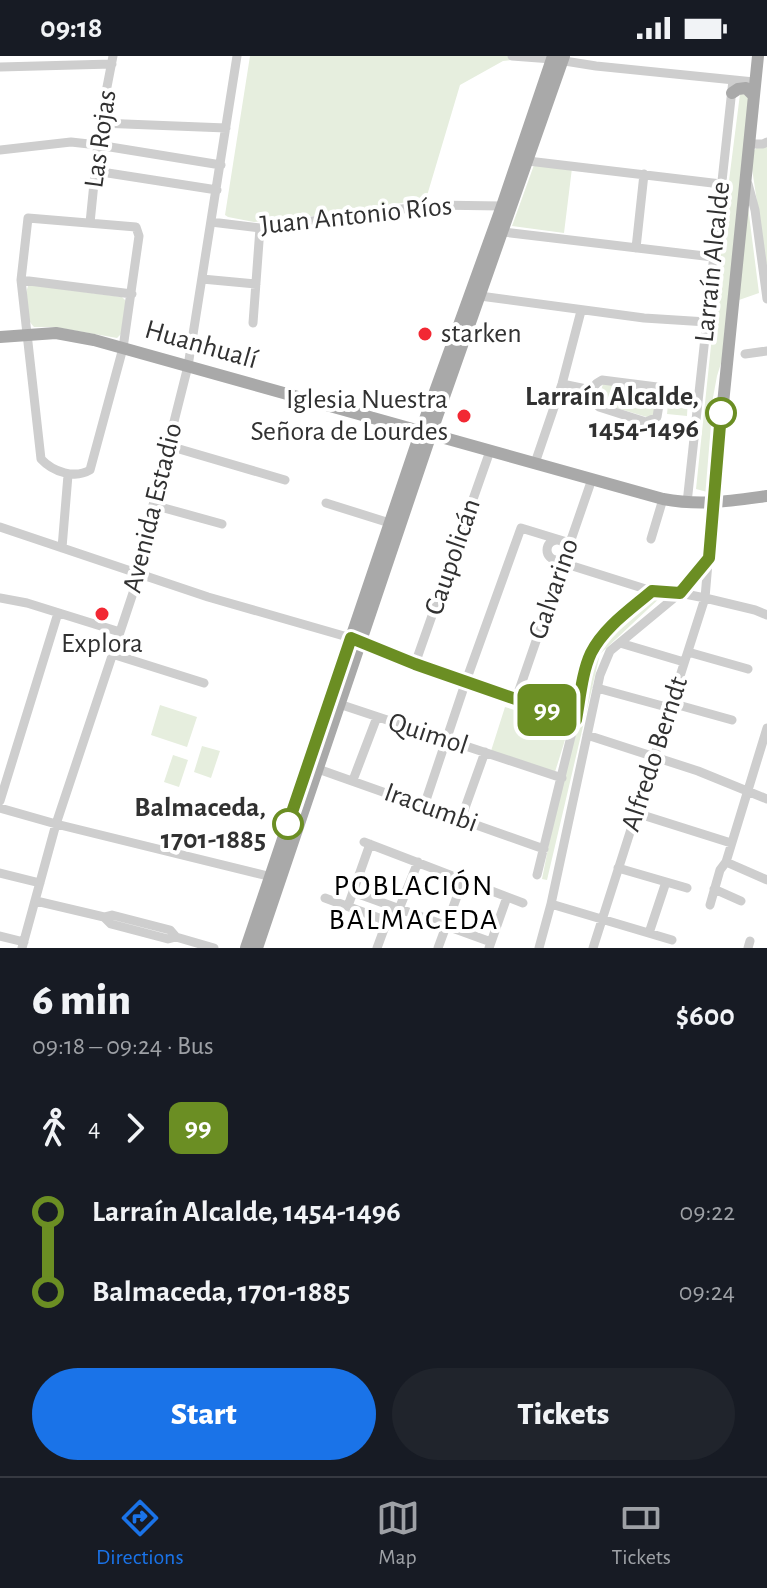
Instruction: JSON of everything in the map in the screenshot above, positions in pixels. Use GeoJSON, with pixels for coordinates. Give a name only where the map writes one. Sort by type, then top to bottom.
{"type":"FeatureCollection","features":[{"type":"Feature","properties":{"kind":"main road","name":"Larraín Alcalde"},"geometry":{"type":"LineString","coordinates":[[713,503],[758,56]]}},
{"type":"Feature","properties":{"kind":"main road"},"geometry":{"type":"LineString","coordinates":[[426,433],[480,296],[528,161],[558,58]]}},
{"type":"Feature","properties":{"kind":"main road"},"geometry":{"type":"LineString","coordinates":[[257,948],[275,878],[502,206],[558,58]]}},
{"type":"Feature","properties":{"kind":"main road"},"geometry":{"type":"LineString","coordinates":[[732,86],[754,89]]}},
{"type":"Feature","properties":{"kind":"main road","name":"Huanhualí"},"geometry":{"type":"LineString","coordinates":[[0,337],[56,333],[123,348],[663,499],[713,503],[767,496]]}},
{"type":"Feature","properties":{"kind":"main road"},"geometry":{"type":"LineString","coordinates":[[246,948],[318,769],[356,640]]}},
{"type":"Feature","properties":{"kind":"street","name":"Avenida Estadio"},"geometry":{"type":"LineString","coordinates":[[23,945],[56,824],[139,575],[188,366],[237,56]]}},
{"type":"Feature","properties":{"kind":"street"},"geometry":{"type":"LineString","coordinates":[[512,56],[584,60],[732,86],[687,503]]}},
{"type":"Feature","properties":{"kind":"street"},"geometry":{"type":"LineString","coordinates":[[0,67],[112,60]]}},
{"type":"Feature","properties":{"kind":"street","name":"Las Rojas"},"geometry":{"type":"LineString","coordinates":[[90,223],[100,123],[112,60]]}},
{"type":"Feature","properties":{"kind":"street"},"geometry":{"type":"LineString","coordinates":[[100,123],[226,128]]}},
{"type":"Feature","properties":{"kind":"street"},"geometry":{"type":"LineString","coordinates":[[0,150],[71,142],[221,165]]}},
{"type":"Feature","properties":{"kind":"street"},"geometry":{"type":"LineString","coordinates":[[748,144],[767,142]]}},
{"type":"Feature","properties":{"kind":"street"},"geometry":{"type":"LineString","coordinates":[[528,161],[721,184]]}},
{"type":"Feature","properties":{"kind":"street"},"geometry":{"type":"LineString","coordinates":[[95,171],[217,190]]}},
{"type":"Feature","properties":{"kind":"street"},"geometry":{"type":"LineString","coordinates":[[746,173],[755,210],[767,299]]}},
{"type":"Feature","properties":{"kind":"street"},"geometry":{"type":"LineString","coordinates":[[636,248],[644,174]]}},
{"type":"Feature","properties":{"kind":"street","name":"Juan Antonio Ríos"},"geometry":{"type":"LineString","coordinates":[[211,222],[260,228],[432,205],[502,206]]}},
{"type":"Feature","properties":{"kind":"street"},"geometry":{"type":"LineString","coordinates":[[28,218],[90,223],[136,227],[139,236],[123,348],[90,470],[68,475],[41,459],[21,280],[28,218]]}},
{"type":"Feature","properties":{"kind":"street"},"geometry":{"type":"LineString","coordinates":[[253,323],[260,228]]}},
{"type":"Feature","properties":{"kind":"street"},"geometry":{"type":"LineString","coordinates":[[503,232],[713,257]]}},
{"type":"Feature","properties":{"kind":"street"},"geometry":{"type":"LineString","coordinates":[[202,279],[256,284]]}},
{"type":"Feature","properties":{"kind":"street","name":"Huanhualí"},"geometry":{"type":"LineString","coordinates":[[21,280],[132,294]]}},
{"type":"Feature","properties":{"kind":"street"},"geometry":{"type":"LineString","coordinates":[[480,296],[581,311],[707,322]]}},
{"type":"Feature","properties":{"kind":"street"},"geometry":{"type":"LineString","coordinates":[[535,463],[562,384],[581,311]]}},
{"type":"Feature","properties":{"kind":"street"},"geometry":{"type":"LineString","coordinates":[[745,354],[767,351]]}},
{"type":"Feature","properties":{"kind":"street"},"geometry":{"type":"LineString","coordinates":[[602,380],[653,385],[661,393],[659,414],[646,422],[599,407],[591,390],[602,380]]}},
{"type":"Feature","properties":{"kind":"street"},"geometry":{"type":"LineString","coordinates":[[562,384],[591,390]]}},
{"type":"Feature","properties":{"kind":"street"},"geometry":{"type":"LineString","coordinates":[[169,446],[285,480]]}},
{"type":"Feature","properties":{"kind":"street","name":"Caupolicán"},"geometry":{"type":"LineString","coordinates":[[415,664],[490,451]]}},
{"type":"Feature","properties":{"kind":"street"},"geometry":{"type":"LineString","coordinates":[[62,548],[68,475]]}},
{"type":"Feature","properties":{"kind":"street","name":"Galvarino"},"geometry":{"type":"LineString","coordinates":[[565,542],[592,479]]}},
{"type":"Feature","properties":{"kind":"street"},"geometry":{"type":"LineString","coordinates":[[651,539],[663,499]]}},
{"type":"Feature","properties":{"kind":"street"},"geometry":{"type":"LineString","coordinates":[[326,503],[395,524]]}},
{"type":"Feature","properties":{"kind":"street","name":"Larraín Alcalde"},"geometry":{"type":"LineString","coordinates":[[709,558],[713,503]]}},
{"type":"Feature","properties":{"kind":"street"},"geometry":{"type":"LineString","coordinates":[[153,505],[222,524]]}},
{"type":"Feature","properties":{"kind":"street"},"geometry":{"type":"LineString","coordinates":[[0,527],[139,575],[356,640],[576,720]]}},
{"type":"Feature","properties":{"kind":"street"},"geometry":{"type":"LineString","coordinates":[[424,806],[521,528],[565,542]]}},
{"type":"Feature","properties":{"kind":"street"},"geometry":{"type":"LineString","coordinates":[[564,559],[567,550],[565,542]]}},
{"type":"Feature","properties":{"kind":"street"},"geometry":{"type":"LineString","coordinates":[[565,542],[549,543],[547,554],[556,560],[564,559],[652,591],[705,598],[767,615]]}},
{"type":"Feature","properties":{"kind":"street"},"geometry":{"type":"LineString","coordinates":[[539,948],[604,664],[610,651],[680,593],[709,558]]}},
{"type":"Feature","properties":{"kind":"street","name":"Alfredo Berndt"},"geometry":{"type":"LineString","coordinates":[[593,948],[705,598],[709,558]]}},
{"type":"Feature","properties":{"kind":"street","name":"Galvarino"},"geometry":{"type":"LineString","coordinates":[[516,699],[564,559]]}},
{"type":"Feature","properties":{"kind":"street"},"geometry":{"type":"LineString","coordinates":[[537,875],[592,651],[605,633],[652,591]]}},
{"type":"Feature","properties":{"kind":"street"},"geometry":{"type":"LineString","coordinates":[[0,598],[27,603],[120,632]]}},
{"type":"Feature","properties":{"kind":"street"},"geometry":{"type":"LineString","coordinates":[[0,801],[58,613]]}},
{"type":"Feature","properties":{"kind":"street"},"geometry":{"type":"LineString","coordinates":[[620,643],[684,662]]}},
{"type":"Feature","properties":{"kind":"street"},"geometry":{"type":"LineString","coordinates":[[688,652],[748,669]]}},
{"type":"Feature","properties":{"kind":"street"},"geometry":{"type":"LineString","coordinates":[[112,654],[204,683]]}},
{"type":"Feature","properties":{"kind":"street"},"geometry":{"type":"LineString","coordinates":[[597,688],[732,720]]}},
{"type":"Feature","properties":{"kind":"street","name":"Quimol"},"geometry":{"type":"LineString","coordinates":[[339,704],[562,778]]}},
{"type":"Feature","properties":{"kind":"street"},"geometry":{"type":"LineString","coordinates":[[353,780],[377,717]]}},
{"type":"Feature","properties":{"kind":"street"},"geometry":{"type":"LineString","coordinates":[[710,905],[767,728]]}},
{"type":"Feature","properties":{"kind":"street"},"geometry":{"type":"LineString","coordinates":[[587,735],[654,756],[767,799]]}},
{"type":"Feature","properties":{"kind":"street"},"geometry":{"type":"LineString","coordinates":[[461,819],[485,752]]}},
{"type":"Feature","properties":{"kind":"street","name":"Iracumbi"},"geometry":{"type":"LineString","coordinates":[[318,769],[544,849]]}},
{"type":"Feature","properties":{"kind":"street"},"geometry":{"type":"LineString","coordinates":[[0,808],[275,878]]}},
{"type":"Feature","properties":{"kind":"street"},"geometry":{"type":"LineString","coordinates":[[636,813],[731,843]]}},
{"type":"Feature","properties":{"kind":"street"},"geometry":{"type":"LineString","coordinates":[[348,906],[367,843],[523,903]]}},
{"type":"Feature","properties":{"kind":"street"},"geometry":{"type":"LineString","coordinates":[[377,948],[387,921],[399,909],[418,862]]}},
{"type":"Feature","properties":{"kind":"street"},"geometry":{"type":"LineString","coordinates":[[726,862],[767,880]]}},
{"type":"Feature","properties":{"kind":"street"},"geometry":{"type":"LineString","coordinates":[[618,868],[687,888]]}},
{"type":"Feature","properties":{"kind":"street"},"geometry":{"type":"LineString","coordinates":[[0,873],[40,883]]}},
{"type":"Feature","properties":{"kind":"street"},"geometry":{"type":"LineString","coordinates":[[438,948],[463,880]]}},
{"type":"Feature","properties":{"kind":"street"},"geometry":{"type":"LineString","coordinates":[[649,933],[666,882]]}},
{"type":"Feature","properties":{"kind":"street"},"geometry":{"type":"LineString","coordinates":[[714,889],[741,901]]}},
{"type":"Feature","properties":{"kind":"street"},"geometry":{"type":"LineString","coordinates":[[353,892],[490,945],[507,897]]}},
{"type":"Feature","properties":{"kind":"street"},"geometry":{"type":"LineString","coordinates":[[325,898],[387,921]]}},
{"type":"Feature","properties":{"kind":"street"},"geometry":{"type":"LineString","coordinates":[[36,901],[104,917],[111,924],[214,948]]}},
{"type":"Feature","properties":{"kind":"street"},"geometry":{"type":"LineString","coordinates":[[551,904],[672,940]]}},
{"type":"Feature","properties":{"kind":"street"},"geometry":{"type":"LineString","coordinates":[[0,936],[23,945]]}},
{"type":"Feature","properties":{"kind":"green space"},"geometry":{"type":"Polygon","coordinates":[[[250,56],[511,56],[511,60],[503,61],[460,85],[426,199],[334,214],[254,222],[225,215],[250,56]]]}},
{"type":"Feature","properties":{"kind":"green space"},"geometry":{"type":"Polygon","coordinates":[[[740,94],[749,95],[722,360],[712,403],[714,428],[707,492],[696,489],[740,94]]]}},
{"type":"Feature","properties":{"kind":"green space"},"geometry":{"type":"Polygon","coordinates":[[[767,140],[767,269],[750,155],[767,140]]]}},
{"type":"Feature","properties":{"kind":"green space"},"geometry":{"type":"Polygon","coordinates":[[[534,165],[572,168],[564,233],[512,226],[534,165]]]}},
{"type":"Feature","properties":{"kind":"green space"},"geometry":{"type":"Polygon","coordinates":[[[747,199],[759,293],[739,300],[747,199]]]}},
{"type":"Feature","properties":{"kind":"green space"},"geometry":{"type":"Polygon","coordinates":[[[28,286],[122,297],[126,301],[121,334],[117,338],[55,327],[34,327],[26,308],[28,286]]]}},
{"type":"Feature","properties":{"kind":"green space"},"geometry":{"type":"Polygon","coordinates":[[[603,384],[657,390],[657,414],[650,418],[600,403],[598,400],[603,384]]]}},
{"type":"Feature","properties":{"kind":"green space"},"geometry":{"type":"Polygon","coordinates":[[[669,395],[688,397],[687,416],[667,414],[669,395]]]}},
{"type":"Feature","properties":{"kind":"green space"},"geometry":{"type":"Polygon","coordinates":[[[663,595],[600,654],[547,880],[542,879],[554,818],[597,648],[609,632],[652,596],[663,595]]]}},
{"type":"Feature","properties":{"kind":"green space"},"geometry":{"type":"Polygon","coordinates":[[[160,705],[197,717],[187,747],[151,735],[160,705]]]}},
{"type":"Feature","properties":{"kind":"green space"},"geometry":{"type":"Polygon","coordinates":[[[505,707],[569,727],[555,772],[491,751],[505,707]]]}},
{"type":"Feature","properties":{"kind":"green space"},"geometry":{"type":"Polygon","coordinates":[[[202,746],[220,751],[211,778],[194,772],[202,746]]]}},
{"type":"Feature","properties":{"kind":"green space"},"geometry":{"type":"Polygon","coordinates":[[[173,755],[188,760],[179,787],[164,782],[173,755]]]}},
{"type":"Feature","properties":{"kind":"bus line","name":"99"},"geometry":{"type":"LineString","coordinates":[[288,824],[351,638],[415,664],[576,720],[588,661],[605,633],[652,591],[680,593],[709,558],[721,413]]}},
{"type":"Feature","properties":{"kind":"place","name":"starken"},"geometry":{"type":"Point","coordinates":[425,334]}},
{"type":"Feature","properties":{"kind":"place","name":"Larraín Alcalde, 1454-1496"},"geometry":{"type":"Point","coordinates":[721,413]}},
{"type":"Feature","properties":{"kind":"place","name":"Iglesia Nuestra Señora de Lourdes"},"geometry":{"type":"Point","coordinates":[464,416]}},
{"type":"Feature","properties":{"kind":"place","name":"Explora"},"geometry":{"type":"Point","coordinates":[102,614]}},
{"type":"Feature","properties":{"kind":"place","name":"Balmaceda, 1701-1885"},"geometry":{"type":"Point","coordinates":[288,824]}},
{"type":"Feature","properties":{"kind":"district","name":"POBLACIÓN BALMACEDA"},"geometry":{"type":"Point","coordinates":[414,903]}}]}
